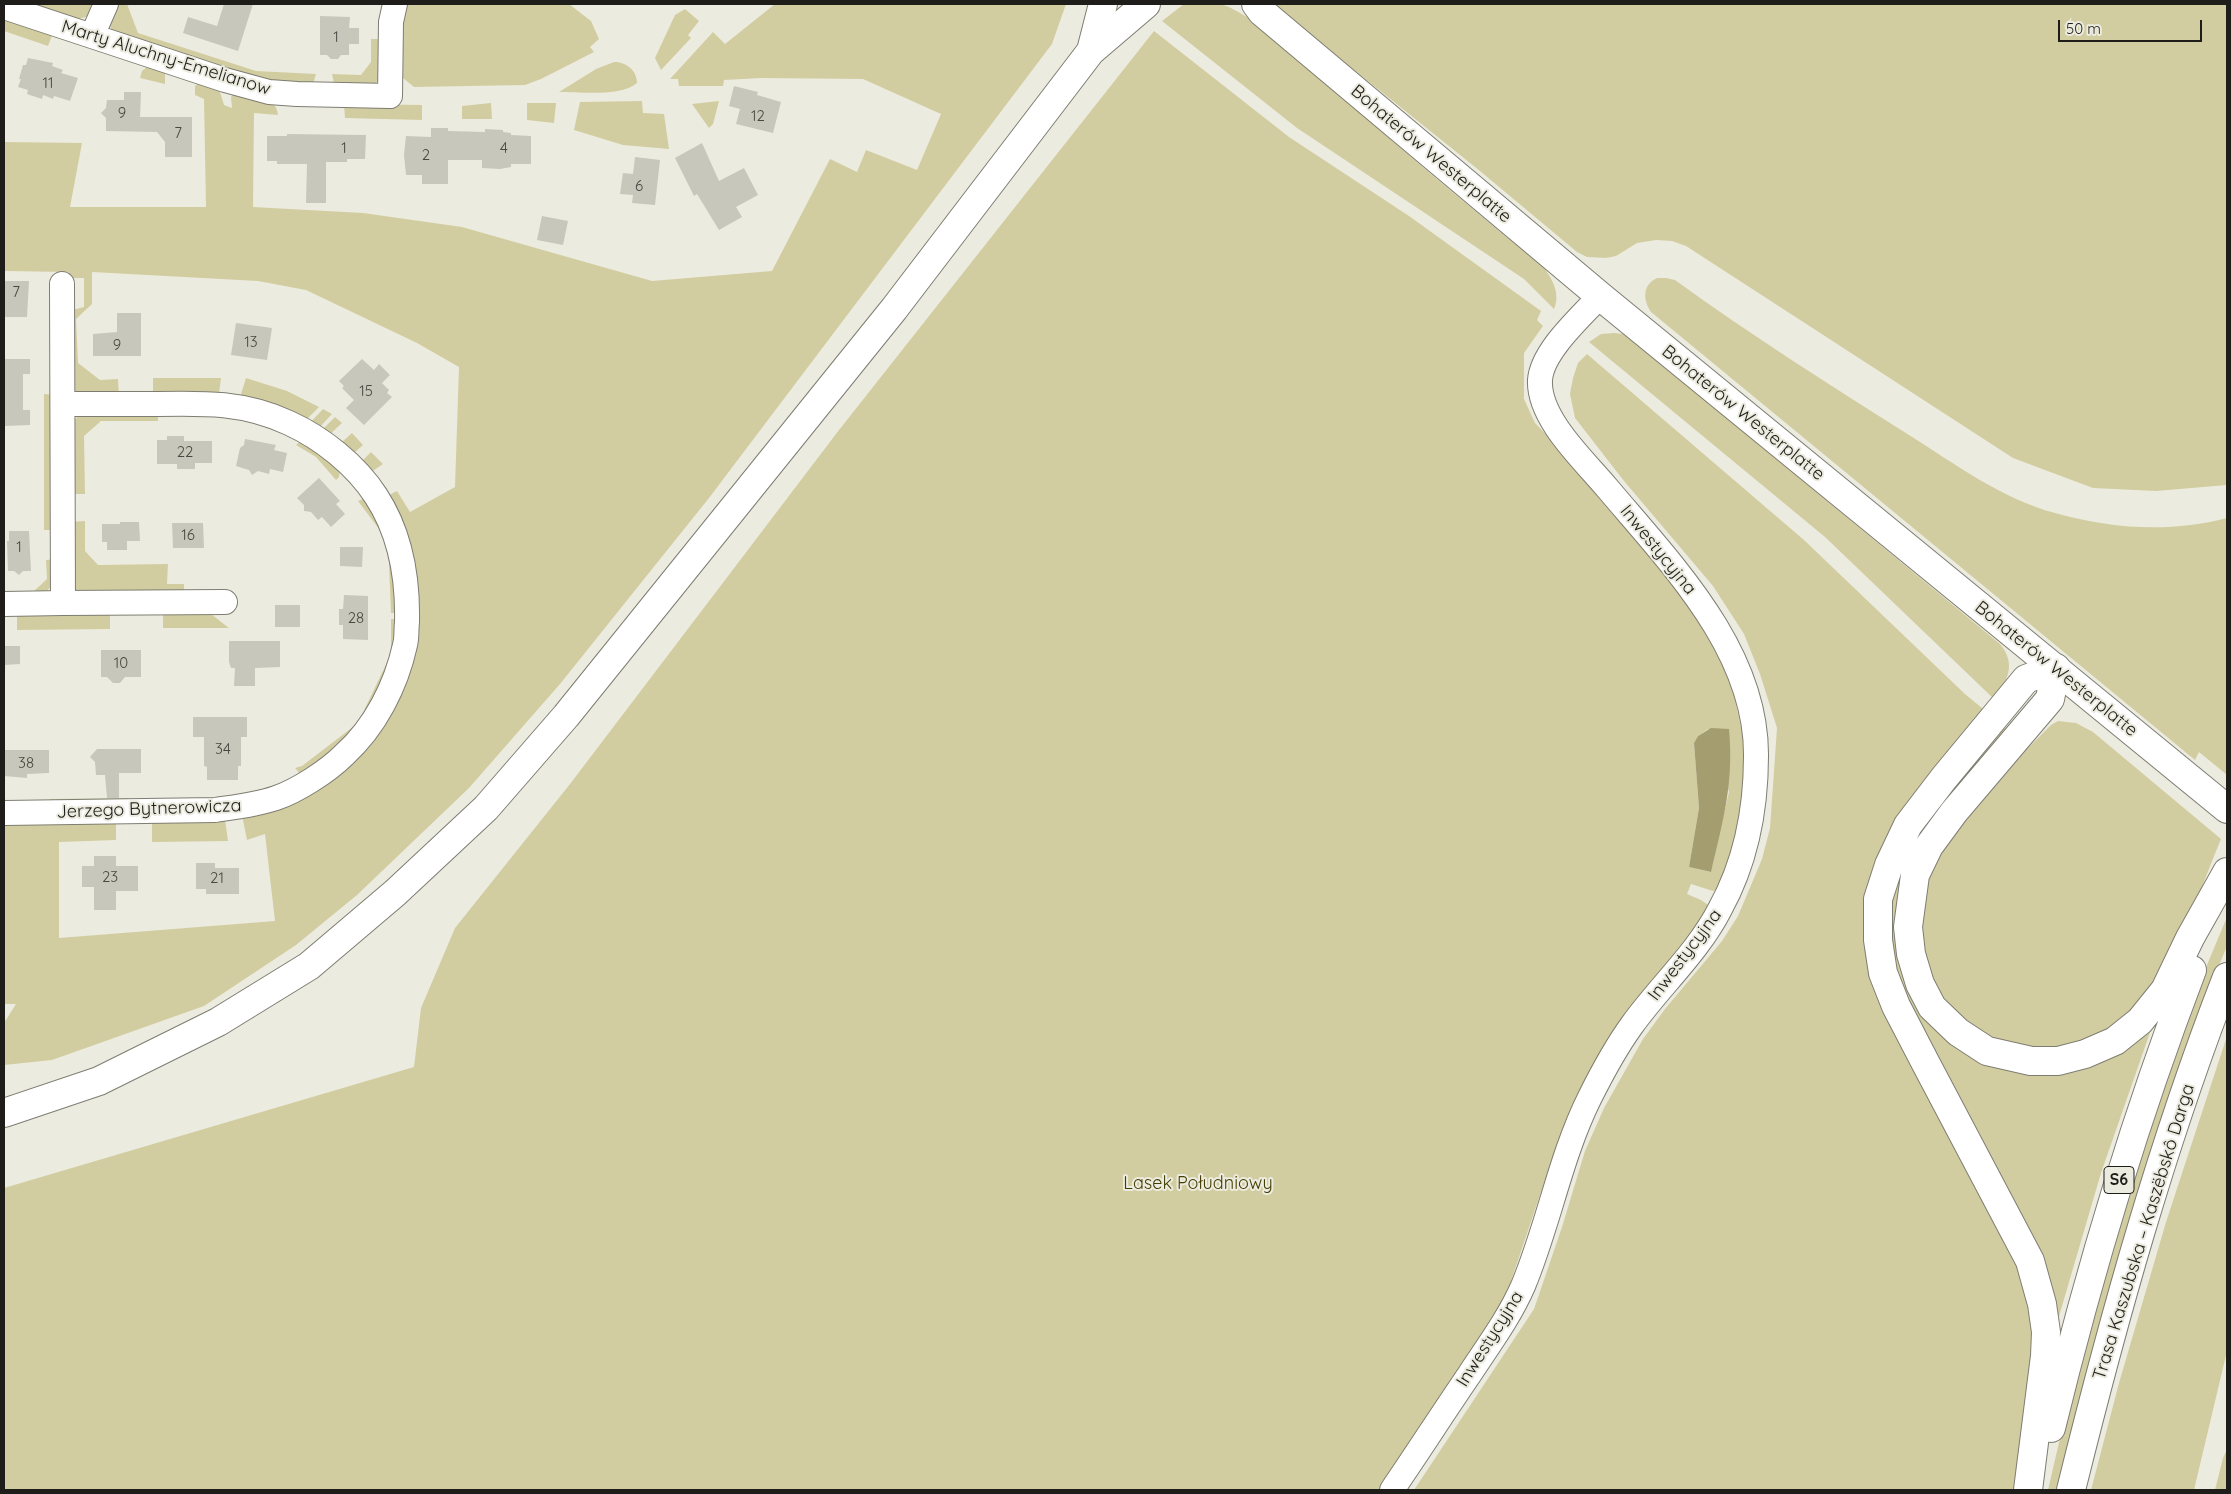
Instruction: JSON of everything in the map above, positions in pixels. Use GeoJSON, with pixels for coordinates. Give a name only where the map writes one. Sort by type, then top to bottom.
{"type":"FeatureCollection","features":[{"type":"Feature","properties":{"kind":"main road"},"geometry":{"type":"LineString","coordinates":[[1091,51],[1103,4]]}},
{"type":"Feature","properties":{"kind":"main road"},"geometry":{"type":"LineString","coordinates":[[4,1113],[99,1081],[218,1022],[309,966],[395,892],[486,808],[566,716],[894,310],[1091,51],[1146,4]]}},
{"type":"Feature","properties":{"kind":"main road","name":"Bohaterów Westerplatte"},"geometry":{"type":"LineString","coordinates":[[1254,6],[1600,296],[2227,809]]}},
{"type":"Feature","properties":{"kind":"main road"},"geometry":{"type":"LineString","coordinates":[[2056,668],[2050,699],[1954,812],[1929,846],[1915,875],[1908,927],[1911,954],[1920,984],[1932,1007],[1958,1032],[1987,1051],[2030,1061],[2058,1061],[2085,1054],[2115,1041],[2140,1021],[2165,990],[2190,938],[2227,872]]}},
{"type":"Feature","properties":{"kind":"main road"},"geometry":{"type":"LineString","coordinates":[[2028,1490],[2045,1356],[2046,1332],[2042,1304],[2030,1261],[1896,1006],[1882,973],[1878,940],[1878,899],[1889,865],[1908,825],[1944,778],[2026,680],[2056,668]]}},
{"type":"Feature","properties":{"kind":"main road","name":"Trasa Kaszubska – Kaszëbskô Darga"},"geometry":{"type":"LineString","coordinates":[[2036,1490],[2072,1344],[2123,1166],[2170,1026],[2227,877]]}},
{"type":"Feature","properties":{"kind":"main road","name":"Trasa Kaszubska – Kaszëbskô Darga"},"geometry":{"type":"LineString","coordinates":[[2071,1490],[2106,1351],[2157,1177],[2204,1037],[2227,977]]}},
{"type":"Feature","properties":{"kind":"street"},"geometry":{"type":"LineString","coordinates":[[92,36],[106,4]]}},
{"type":"Feature","properties":{"kind":"street","name":"Marty Aluchny-Emelianow"},"geometry":{"type":"LineString","coordinates":[[4,7],[269,92],[390,96],[391,22],[395,4]]}},
{"type":"Feature","properties":{"kind":"street"},"geometry":{"type":"LineString","coordinates":[[62,284],[64,404],[63,603]]}},
{"type":"Feature","properties":{"kind":"street","name":"Inwestycyjna"},"geometry":{"type":"LineString","coordinates":[[1392,1490],[1509,1313],[1523,1285],[1567,1151],[1589,1099],[1631,1026],[1691,952],[1719,912],[1739,868],[1752,817],[1757,754],[1750,706],[1734,659],[1708,611],[1567,442],[1546,409],[1540,383],[1542,367],[1555,346],[1600,296]]}},
{"type":"Feature","properties":{"kind":"street","name":"Jerzego Bytnerowicza"},"geometry":{"type":"LineString","coordinates":[[4,813],[216,810],[249,806],[278,798],[313,778],[344,756],[373,723],[396,677],[406,644],[406,581],[399,546],[388,518],[376,496],[355,472],[316,438],[265,413],[241,406],[219,403],[64,404]]}},
{"type":"Feature","properties":{"kind":"street"},"geometry":{"type":"LineString","coordinates":[[4,604],[225,602]]}},
{"type":"Feature","properties":{"kind":"green space"},"geometry":{"type":"Polygon","coordinates":[[[1213,3],[1229,7],[1266,30],[1285,45],[1413,159],[1543,267],[1550,276],[1556,292],[1554,309],[1524,279],[1297,128],[1162,21],[1184,4],[1213,3]]]}},
{"type":"Feature","properties":{"kind":"green space"},"geometry":{"type":"Polygon","coordinates":[[[21,4],[94,4],[86,17],[73,20],[21,4]]]}},
{"type":"Feature","properties":{"kind":"green space"},"geometry":{"type":"Polygon","coordinates":[[[112,4],[127,4],[138,33],[256,71],[316,74],[313,84],[254,79],[113,32],[109,18],[112,4]]]}},
{"type":"Feature","properties":{"kind":"green space"},"geometry":{"type":"Polygon","coordinates":[[[401,4],[569,4],[591,21],[599,39],[590,47],[594,52],[525,85],[414,87],[403,78],[401,69],[401,4]]]}},
{"type":"Feature","properties":{"kind":"green space"},"geometry":{"type":"Polygon","coordinates":[[[775,4],[1066,4],[1052,44],[709,498],[560,684],[469,788],[357,895],[296,945],[204,1006],[52,1060],[4,1065],[4,1023],[16,1004],[4,1004],[4,820],[116,822],[116,840],[59,842],[59,938],[275,921],[265,834],[247,840],[244,816],[293,803],[408,667],[385,497],[397,491],[410,512],[455,487],[459,367],[417,343],[306,290],[258,281],[92,272],[92,304],[76,319],[78,363],[100,380],[118,379],[119,397],[76,394],[72,390],[72,310],[84,307],[84,278],[69,278],[69,272],[4,271],[4,142],[82,143],[70,207],[206,207],[204,99],[195,95],[195,86],[199,83],[219,89],[224,105],[232,108],[231,97],[234,93],[268,100],[276,108],[278,115],[254,113],[253,207],[363,213],[462,227],[652,281],[772,271],[830,159],[857,172],[866,150],[917,170],[941,114],[863,79],[761,78],[724,80],[723,86],[679,86],[678,79],[670,79],[713,32],[725,44],[775,4]]]}},
{"type":"Feature","properties":{"kind":"green space"},"geometry":{"type":"Polygon","coordinates":[[[1272,4],[2227,4],[2227,485],[2156,491],[2093,488],[2013,458],[1686,246],[1672,241],[1656,240],[1637,243],[1616,256],[1606,258],[1587,257],[1577,252],[1480,171],[1272,4]]]}},
{"type":"Feature","properties":{"kind":"green space"},"geometry":{"type":"Polygon","coordinates":[[[685,9],[699,21],[688,35],[691,38],[661,70],[655,58],[675,15],[685,9]]]}},
{"type":"Feature","properties":{"kind":"green space"},"geometry":{"type":"Polygon","coordinates":[[[4,17],[53,33],[48,46],[4,31],[4,17]]]}},
{"type":"Feature","properties":{"kind":"green space","name":"Lasek Południowy"},"geometry":{"type":"Polygon","coordinates":[[[1154,31],[1289,137],[1409,216],[1541,311],[1537,320],[1543,326],[1524,353],[1524,399],[1535,423],[1574,463],[1677,589],[1719,651],[1731,682],[1745,745],[1746,770],[1742,814],[1734,848],[1718,889],[1713,891],[1691,884],[1687,894],[1708,905],[1702,919],[1642,993],[1575,1104],[1552,1159],[1505,1299],[1380,1490],[4,1490],[4,1188],[414,1067],[421,1008],[455,928],[570,784],[839,430],[1154,31]],[[1708,729],[1698,736],[1694,743],[1699,808],[1689,867],[1710,872],[1729,792],[1708,729]]]}},
{"type":"Feature","properties":{"kind":"green space"},"geometry":{"type":"Polygon","coordinates":[[[371,39],[382,39],[383,58],[379,79],[370,86],[338,86],[334,83],[332,74],[361,75],[371,62],[371,39]]]}},
{"type":"Feature","properties":{"kind":"green space"},"geometry":{"type":"Polygon","coordinates":[[[614,62],[627,65],[635,74],[637,83],[611,92],[559,92],[596,69],[614,62]]]}},
{"type":"Feature","properties":{"kind":"green space"},"geometry":{"type":"Polygon","coordinates":[[[148,66],[165,70],[165,84],[140,78],[142,71],[148,66]]]}},
{"type":"Feature","properties":{"kind":"green space"},"geometry":{"type":"Polygon","coordinates":[[[642,101],[643,113],[664,114],[669,149],[623,145],[574,130],[580,102],[642,101]]]}},
{"type":"Feature","properties":{"kind":"green space"},"geometry":{"type":"Polygon","coordinates":[[[719,101],[713,124],[709,128],[692,104],[719,101]]]}},
{"type":"Feature","properties":{"kind":"green space"},"geometry":{"type":"Polygon","coordinates":[[[491,103],[492,119],[462,119],[462,106],[491,103]]]}},
{"type":"Feature","properties":{"kind":"green space"},"geometry":{"type":"Polygon","coordinates":[[[527,103],[556,103],[554,123],[527,120],[527,103]]]}},
{"type":"Feature","properties":{"kind":"green space"},"geometry":{"type":"Polygon","coordinates":[[[344,104],[422,105],[422,120],[345,118],[344,104]]]}},
{"type":"Feature","properties":{"kind":"green space"},"geometry":{"type":"Polygon","coordinates":[[[1657,278],[1675,280],[1820,378],[1961,469],[1998,490],[2035,507],[2098,523],[2119,526],[2184,526],[2227,518],[2227,775],[2199,752],[2195,760],[1651,312],[1646,303],[1645,293],[1652,281],[1657,278]]]}},
{"type":"Feature","properties":{"kind":"green space"},"geometry":{"type":"Polygon","coordinates":[[[1601,334],[1623,334],[1631,339],[2000,644],[2008,659],[2009,666],[2006,679],[1995,700],[1825,537],[1589,342],[1601,334]]]}},
{"type":"Feature","properties":{"kind":"green space"},"geometry":{"type":"Polygon","coordinates":[[[1587,354],[1804,540],[1965,694],[1988,713],[1867,898],[2026,1288],[2033,1321],[2035,1363],[2013,1490],[1414,1490],[1534,1309],[1585,1151],[1604,1108],[1643,1039],[1665,1009],[1722,941],[1738,916],[1762,859],[1770,828],[1777,728],[1760,674],[1744,634],[1713,586],[1624,481],[1575,418],[1570,394],[1573,378],[1578,363],[1587,354]]]}},
{"type":"Feature","properties":{"kind":"green space"},"geometry":{"type":"Polygon","coordinates":[[[153,378],[221,378],[219,394],[153,396],[153,378]]]}},
{"type":"Feature","properties":{"kind":"green space"},"geometry":{"type":"Polygon","coordinates":[[[246,378],[287,391],[319,407],[304,422],[244,400],[241,394],[246,378]]]}},
{"type":"Feature","properties":{"kind":"green space"},"geometry":{"type":"Polygon","coordinates":[[[44,394],[54,395],[52,530],[44,530],[44,394]]]}},
{"type":"Feature","properties":{"kind":"green space"},"geometry":{"type":"Polygon","coordinates":[[[323,409],[332,414],[317,430],[308,425],[323,409]]]}},
{"type":"Feature","properties":{"kind":"green space"},"geometry":{"type":"Polygon","coordinates":[[[151,410],[158,417],[158,421],[101,421],[84,436],[85,494],[73,494],[73,422],[79,415],[151,410]]]}},
{"type":"Feature","properties":{"kind":"green space"},"geometry":{"type":"Polygon","coordinates":[[[335,417],[342,423],[327,437],[320,432],[335,417]]]}},
{"type":"Feature","properties":{"kind":"green space"},"geometry":{"type":"Polygon","coordinates":[[[352,433],[363,445],[354,453],[343,448],[342,442],[352,433]]]}},
{"type":"Feature","properties":{"kind":"green space"},"geometry":{"type":"Polygon","coordinates":[[[302,440],[340,470],[339,477],[336,480],[316,457],[296,445],[302,440]]]}},
{"type":"Feature","properties":{"kind":"green space"},"geometry":{"type":"Polygon","coordinates":[[[371,452],[383,464],[367,475],[362,461],[371,452]]]}},
{"type":"Feature","properties":{"kind":"green space"},"geometry":{"type":"Polygon","coordinates":[[[363,499],[370,500],[387,547],[379,529],[358,501],[363,499]]]}},
{"type":"Feature","properties":{"kind":"green space"},"geometry":{"type":"Polygon","coordinates":[[[85,521],[85,551],[98,565],[168,564],[167,584],[184,584],[184,595],[79,594],[73,590],[69,522],[85,521]]]}},
{"type":"Feature","properties":{"kind":"green space"},"geometry":{"type":"Polygon","coordinates":[[[56,559],[53,583],[43,594],[4,597],[4,591],[34,591],[47,579],[46,560],[56,559]]]}},
{"type":"Feature","properties":{"kind":"green space"},"geometry":{"type":"Polygon","coordinates":[[[389,564],[396,564],[401,613],[391,613],[389,564]]]}},
{"type":"Feature","properties":{"kind":"green space"},"geometry":{"type":"Polygon","coordinates":[[[110,610],[110,629],[17,630],[17,616],[110,610]]]}},
{"type":"Feature","properties":{"kind":"green space"},"geometry":{"type":"Polygon","coordinates":[[[163,614],[211,614],[229,628],[163,628],[163,614]]]}},
{"type":"Feature","properties":{"kind":"green space"},"geometry":{"type":"Polygon","coordinates":[[[391,619],[400,619],[393,664],[355,735],[302,776],[295,768],[302,766],[358,723],[391,654],[391,619]]]}},
{"type":"Feature","properties":{"kind":"green space"},"geometry":{"type":"Polygon","coordinates":[[[2058,721],[2076,723],[2093,732],[2221,839],[2184,931],[2160,977],[2147,997],[2127,1018],[2103,1033],[2065,1047],[2040,1050],[1998,1041],[1979,1031],[1962,1018],[1947,1002],[1935,984],[1926,964],[1920,940],[1920,915],[1926,878],[1937,854],[2021,742],[2029,747],[2051,725],[2058,721]]]}},
{"type":"Feature","properties":{"kind":"green space"},"geometry":{"type":"Polygon","coordinates":[[[2000,724],[2008,732],[1921,841],[1917,1002],[2026,1071],[2153,1024],[2101,1173],[2055,1330],[1890,960],[1889,890],[1908,844],[2000,724]]]}},
{"type":"Feature","properties":{"kind":"green space"},"geometry":{"type":"Polygon","coordinates":[[[128,798],[128,802],[53,806],[50,799],[128,798]]]}},
{"type":"Feature","properties":{"kind":"green space"},"geometry":{"type":"Polygon","coordinates":[[[225,819],[228,841],[152,842],[152,823],[225,819]]]}},
{"type":"Feature","properties":{"kind":"green space"},"geometry":{"type":"Polygon","coordinates":[[[2227,917],[2227,946],[2200,1011],[2153,1143],[2090,1363],[2059,1490],[2048,1490],[2078,1360],[2102,1277],[2189,1008],[2227,917]]]}},
{"type":"Feature","properties":{"kind":"green space"},"geometry":{"type":"Polygon","coordinates":[[[2227,1036],[2227,1351],[2194,1490],[2091,1490],[2119,1383],[2166,1222],[2227,1036]]]}},
{"type":"Feature","properties":{"kind":"green space"},"geometry":{"type":"Polygon","coordinates":[[[2227,1449],[2227,1490],[2215,1490],[2223,1458],[2227,1449]]]}},
{"type":"Feature","properties":{"kind":"shaded area"},"geometry":{"type":"Polygon","coordinates":[[[1711,728],[1729,729],[1730,767],[1726,802],[1711,872],[1689,867],[1699,808],[1694,743],[1698,736],[1711,728]]]}},
{"type":"Feature","properties":{"kind":"building"},"geometry":{"type":"Polygon","coordinates":[[[224,4],[253,4],[238,51],[183,33],[188,17],[217,26],[224,4]]]}},
{"type":"Feature","properties":{"kind":"building"},"geometry":{"type":"Polygon","coordinates":[[[320,16],[350,17],[349,28],[359,28],[359,44],[349,44],[349,55],[341,55],[338,59],[331,59],[327,55],[320,55],[320,16]]]}},
{"type":"Feature","properties":{"kind":"building"},"geometry":{"type":"Polygon","coordinates":[[[28,58],[53,63],[52,66],[63,70],[61,73],[78,78],[70,101],[54,96],[53,99],[43,95],[42,99],[27,94],[28,90],[18,87],[23,65],[26,65],[28,58]]]}},
{"type":"Feature","properties":{"kind":"building"},"geometry":{"type":"Polygon","coordinates":[[[734,86],[758,92],[757,95],[781,102],[773,133],[736,124],[740,109],[729,106],[734,86]]]}},
{"type":"Feature","properties":{"kind":"building"},"geometry":{"type":"Polygon","coordinates":[[[124,92],[141,92],[140,117],[192,117],[192,157],[165,157],[165,142],[157,132],[106,131],[106,118],[101,113],[106,108],[107,100],[124,100],[124,92]]]}},
{"type":"Feature","properties":{"kind":"building"},"geometry":{"type":"Polygon","coordinates":[[[431,128],[448,128],[448,131],[485,132],[485,129],[503,130],[503,132],[511,133],[511,135],[531,136],[531,164],[511,164],[511,167],[500,169],[482,168],[482,160],[448,160],[448,184],[422,184],[422,175],[406,175],[404,155],[406,136],[431,137],[431,128]]]}},
{"type":"Feature","properties":{"kind":"building"},"geometry":{"type":"Polygon","coordinates":[[[287,134],[366,135],[365,159],[347,159],[347,162],[326,162],[326,203],[306,203],[307,164],[277,164],[277,161],[267,161],[267,136],[287,136],[287,134]]]}},
{"type":"Feature","properties":{"kind":"building"},"geometry":{"type":"Polygon","coordinates":[[[702,143],[719,181],[744,168],[758,195],[736,207],[742,217],[719,230],[697,194],[694,196],[675,158],[702,143]]]}},
{"type":"Feature","properties":{"kind":"building"},"geometry":{"type":"Polygon","coordinates":[[[635,157],[660,160],[655,205],[632,203],[633,195],[620,194],[623,173],[633,174],[635,157]]]}},
{"type":"Feature","properties":{"kind":"building"},"geometry":{"type":"Polygon","coordinates":[[[542,216],[568,221],[563,245],[537,240],[542,216]]]}},
{"type":"Feature","properties":{"kind":"building"},"geometry":{"type":"Polygon","coordinates":[[[4,281],[29,281],[27,317],[4,317],[4,281]]]}},
{"type":"Feature","properties":{"kind":"building"},"geometry":{"type":"Polygon","coordinates":[[[117,313],[141,313],[141,356],[93,356],[93,334],[117,332],[117,313]]]}},
{"type":"Feature","properties":{"kind":"building"},"geometry":{"type":"Polygon","coordinates":[[[236,323],[272,328],[267,360],[231,355],[236,323]]]}},
{"type":"Feature","properties":{"kind":"building"},"geometry":{"type":"Polygon","coordinates":[[[4,359],[30,359],[30,374],[23,374],[23,410],[30,410],[30,425],[4,426],[4,359]]]}},
{"type":"Feature","properties":{"kind":"building"},"geometry":{"type":"Polygon","coordinates":[[[362,359],[374,370],[379,364],[390,375],[382,383],[389,390],[387,393],[392,397],[364,425],[346,408],[354,400],[342,388],[344,386],[339,381],[362,359]]]}},
{"type":"Feature","properties":{"kind":"building"},"geometry":{"type":"Polygon","coordinates":[[[167,436],[184,436],[184,441],[212,441],[212,463],[195,463],[195,469],[177,469],[177,464],[157,464],[157,440],[167,440],[167,436]]]}},
{"type":"Feature","properties":{"kind":"building"},"geometry":{"type":"Polygon","coordinates":[[[245,439],[276,445],[274,450],[287,453],[283,472],[270,469],[269,474],[258,471],[252,475],[249,470],[236,466],[240,448],[244,445],[245,439]]]}},
{"type":"Feature","properties":{"kind":"building"},"geometry":{"type":"Polygon","coordinates":[[[319,478],[340,501],[336,504],[345,514],[331,527],[322,517],[318,520],[311,512],[304,511],[304,505],[297,498],[319,478]]]}},
{"type":"Feature","properties":{"kind":"building"},"geometry":{"type":"Polygon","coordinates":[[[120,522],[139,522],[140,541],[127,541],[127,550],[107,550],[107,542],[102,542],[102,524],[120,524],[120,522]]]}},
{"type":"Feature","properties":{"kind":"building"},"geometry":{"type":"Polygon","coordinates":[[[172,523],[203,523],[204,548],[173,548],[172,523]]]}},
{"type":"Feature","properties":{"kind":"building"},"geometry":{"type":"Polygon","coordinates":[[[9,531],[29,531],[31,571],[23,571],[19,575],[14,571],[8,571],[7,541],[9,541],[9,531]]]}},
{"type":"Feature","properties":{"kind":"building"},"geometry":{"type":"Polygon","coordinates":[[[340,547],[363,547],[362,567],[340,566],[340,547]]]}},
{"type":"Feature","properties":{"kind":"building"},"geometry":{"type":"Polygon","coordinates":[[[344,595],[368,596],[368,640],[343,639],[343,625],[339,625],[339,609],[343,609],[344,595]]]}},
{"type":"Feature","properties":{"kind":"building"},"geometry":{"type":"Polygon","coordinates":[[[275,605],[300,605],[300,627],[275,627],[275,605]]]}},
{"type":"Feature","properties":{"kind":"building"},"geometry":{"type":"Polygon","coordinates":[[[229,641],[280,641],[280,667],[255,668],[255,686],[234,686],[235,668],[231,668],[229,662],[229,641]]]}},
{"type":"Feature","properties":{"kind":"building"},"geometry":{"type":"Polygon","coordinates":[[[4,646],[20,646],[20,664],[4,665],[4,646]]]}},
{"type":"Feature","properties":{"kind":"building"},"geometry":{"type":"Polygon","coordinates":[[[101,650],[141,650],[141,677],[125,677],[120,683],[113,683],[107,677],[101,677],[101,650]]]}},
{"type":"Feature","properties":{"kind":"building"},"geometry":{"type":"Polygon","coordinates":[[[193,717],[247,717],[247,737],[241,737],[241,766],[238,766],[238,780],[207,780],[207,767],[204,766],[204,737],[193,737],[193,717]]]}},
{"type":"Feature","properties":{"kind":"building"},"geometry":{"type":"Polygon","coordinates":[[[97,749],[141,749],[141,773],[119,773],[119,798],[107,798],[105,775],[96,775],[95,762],[90,757],[97,749]]]}},
{"type":"Feature","properties":{"kind":"building"},"geometry":{"type":"Polygon","coordinates":[[[4,750],[49,750],[49,773],[27,774],[27,778],[4,776],[4,750]]]}},
{"type":"Feature","properties":{"kind":"building"},"geometry":{"type":"Polygon","coordinates":[[[94,856],[116,856],[116,866],[138,866],[138,891],[116,891],[116,910],[94,910],[94,887],[82,887],[82,866],[94,866],[94,856]]]}},
{"type":"Feature","properties":{"kind":"building"},"geometry":{"type":"Polygon","coordinates":[[[196,863],[215,863],[215,868],[239,868],[239,894],[206,894],[206,889],[196,889],[196,863]]]}}]}
